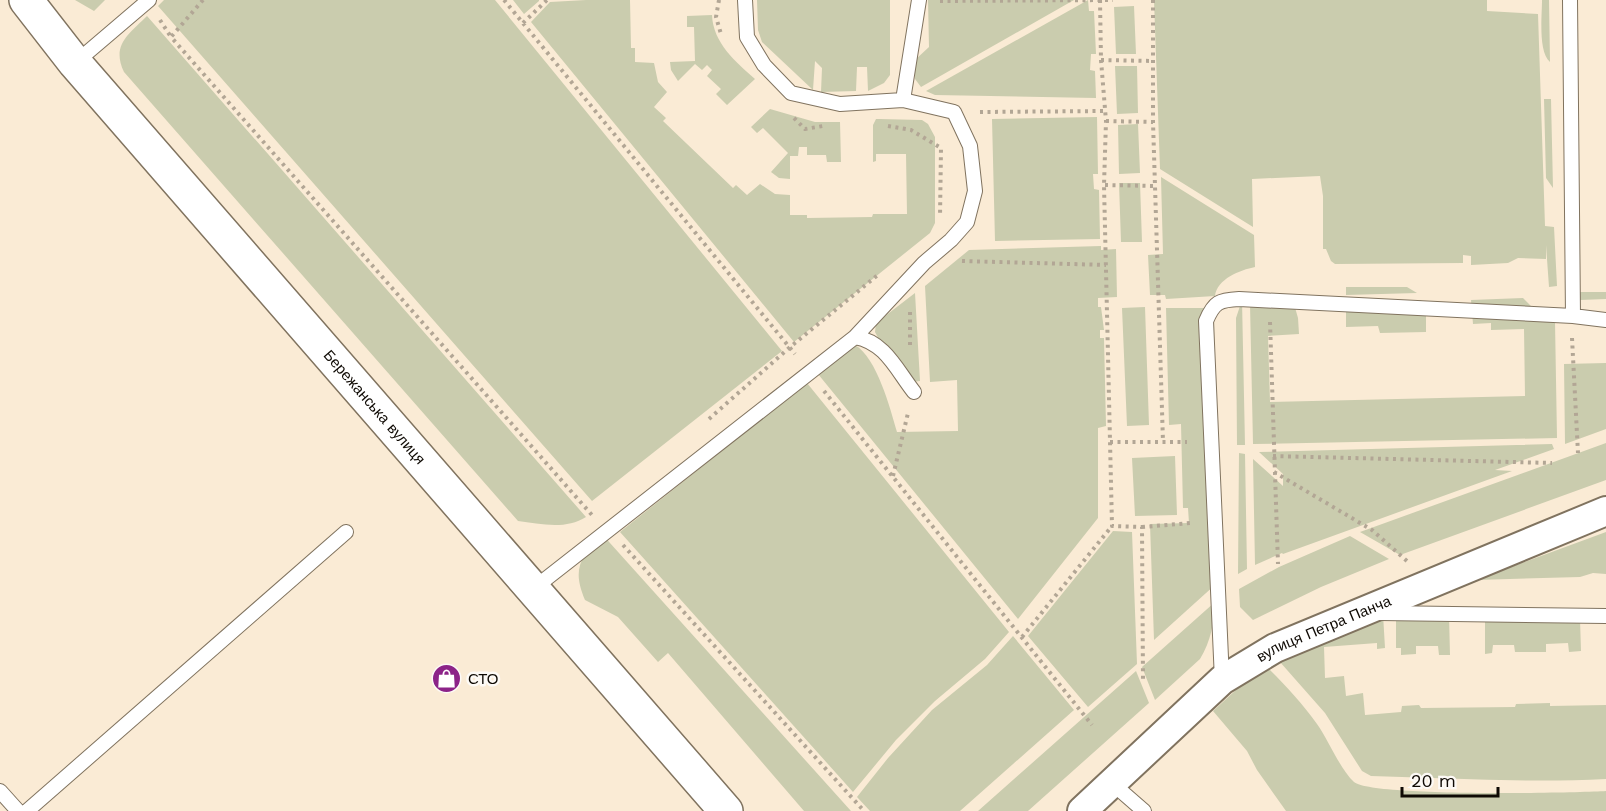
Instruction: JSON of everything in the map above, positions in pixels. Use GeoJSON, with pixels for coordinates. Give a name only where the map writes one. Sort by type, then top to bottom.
{"type":"FeatureCollection","features":[{"type":"Feature","properties":{"kind":"street","name":"Бережанська вулиця"},"geometry":{"type":"LineString","coordinates":[[26,0],[75,63],[726,811]]}},
{"type":"Feature","properties":{"kind":"street","name":"вулиця Петра Панча"},"geometry":{"type":"LineString","coordinates":[[1082,811],[1222,680],[1275,648],[1606,511]]}},
{"type":"Feature","properties":{"kind":"lane"},"geometry":{"type":"LineString","coordinates":[[75,63],[149,0]]}},
{"type":"Feature","properties":{"kind":"lane"},"geometry":{"type":"LineString","coordinates":[[533,589],[855,337],[924,263],[951,240],[967,222],[975,191],[970,146],[954,112],[903,100],[840,104],[792,93],[764,65],[747,37],[745,0]]}},
{"type":"Feature","properties":{"kind":"lane"},"geometry":{"type":"LineString","coordinates":[[903,100],[919,0]]}},
{"type":"Feature","properties":{"kind":"lane"},"geometry":{"type":"LineString","coordinates":[[1570,0],[1572,316]]}},
{"type":"Feature","properties":{"kind":"lane"},"geometry":{"type":"LineString","coordinates":[[1222,680],[1206,321],[1212,307],[1223,300],[1239,298],[1572,316],[1606,320]]}},
{"type":"Feature","properties":{"kind":"lane"},"geometry":{"type":"LineString","coordinates":[[855,337],[868,339],[878,345],[914,392]]}},
{"type":"Feature","properties":{"kind":"lane"},"geometry":{"type":"LineString","coordinates":[[27,811],[346,532]]}},
{"type":"Feature","properties":{"kind":"lane"},"geometry":{"type":"LineString","coordinates":[[1363,612],[1606,616]]}},
{"type":"Feature","properties":{"kind":"lane"},"geometry":{"type":"LineString","coordinates":[[1113,784],[1144,811]]}},
{"type":"Feature","properties":{"kind":"lane"},"geometry":{"type":"LineString","coordinates":[[0,791],[18,811]]}},
{"type":"Feature","properties":{"kind":"path"},"geometry":{"type":"LineString","coordinates":[[203,0],[171,37],[596,519]]}},
{"type":"Feature","properties":{"kind":"path"},"geometry":{"type":"LineString","coordinates":[[504,0],[789,348],[887,267]]}},
{"type":"Feature","properties":{"kind":"path"},"geometry":{"type":"LineString","coordinates":[[523,23],[547,0]]}},
{"type":"Feature","properties":{"kind":"path"},"geometry":{"type":"LineString","coordinates":[[719,0],[716,17],[722,37]]}},
{"type":"Feature","properties":{"kind":"path"},"geometry":{"type":"LineString","coordinates":[[919,0],[1113,0]]}},
{"type":"Feature","properties":{"kind":"path"},"geometry":{"type":"LineString","coordinates":[[1022,637],[1112,526],[1104,185],[1106,111],[1101,60],[1100,0]]}},
{"type":"Feature","properties":{"kind":"path"},"geometry":{"type":"LineString","coordinates":[[1153,0],[1153,122],[1163,441]]}},
{"type":"Feature","properties":{"kind":"path"},"geometry":{"type":"LineString","coordinates":[[1101,60],[1153,61]]}},
{"type":"Feature","properties":{"kind":"path"},"geometry":{"type":"LineString","coordinates":[[954,112],[1106,111]]}},
{"type":"Feature","properties":{"kind":"path"},"geometry":{"type":"LineString","coordinates":[[790,114],[805,129],[834,126]]}},
{"type":"Feature","properties":{"kind":"path"},"geometry":{"type":"LineString","coordinates":[[1106,121],[1153,122]]}},
{"type":"Feature","properties":{"kind":"path"},"geometry":{"type":"LineString","coordinates":[[878,126],[911,130],[941,148],[940,223]]}},
{"type":"Feature","properties":{"kind":"path"},"geometry":{"type":"LineString","coordinates":[[1104,185],[1155,186]]}},
{"type":"Feature","properties":{"kind":"path"},"geometry":{"type":"LineString","coordinates":[[956,261],[1106,265]]}},
{"type":"Feature","properties":{"kind":"path"},"geometry":{"type":"LineString","coordinates":[[1270,321],[1278,564]]}},
{"type":"Feature","properties":{"kind":"path"},"geometry":{"type":"LineString","coordinates":[[1572,336],[1578,453]]}},
{"type":"Feature","properties":{"kind":"path"},"geometry":{"type":"LineString","coordinates":[[817,382],[1092,725]]}},
{"type":"Feature","properties":{"kind":"path"},"geometry":{"type":"LineString","coordinates":[[1110,442],[1187,441],[1188,453]]}},
{"type":"Feature","properties":{"kind":"path"},"geometry":{"type":"LineString","coordinates":[[1273,456],[1552,463]]}},
{"type":"Feature","properties":{"kind":"path"},"geometry":{"type":"LineString","coordinates":[[1274,472],[1372,530],[1432,584]]}},
{"type":"Feature","properties":{"kind":"path"},"geometry":{"type":"LineString","coordinates":[[1112,526],[1142,527],[1191,523],[1190,511]]}},
{"type":"Feature","properties":{"kind":"path"},"geometry":{"type":"LineString","coordinates":[[1142,527],[1143,681]]}},
{"type":"Feature","properties":{"kind":"path"},"geometry":{"type":"LineString","coordinates":[[622,544],[864,811]]}},
{"type":"Feature","properties":{"kind":"green space"},"geometry":{"type":"Polygon","coordinates":[[[75,0],[105,0],[94,11],[75,0]]]}},
{"type":"Feature","properties":{"kind":"green space"},"geometry":{"type":"Polygon","coordinates":[[[164,0],[495,0],[782,351],[592,501],[158,6],[164,0]]]}},
{"type":"Feature","properties":{"kind":"green space"},"geometry":{"type":"Polygon","coordinates":[[[513,0],[539,0],[539,1],[524,14],[513,0]]]}},
{"type":"Feature","properties":{"kind":"green space"},"geometry":{"type":"Polygon","coordinates":[[[630,0],[631,48],[635,48],[635,62],[654,63],[658,82],[667,92],[654,107],[666,118],[663,121],[733,188],[736,185],[747,195],[760,184],[775,194],[790,195],[790,215],[807,215],[807,218],[907,214],[906,154],[876,154],[876,161],[873,162],[873,125],[876,119],[922,120],[928,124],[935,137],[935,223],[930,233],[794,342],[531,22],[550,2],[630,0]]]}},
{"type":"Feature","properties":{"kind":"green space"},"geometry":{"type":"Polygon","coordinates":[[[757,0],[890,0],[890,75],[884,83],[868,91],[867,67],[857,67],[856,91],[821,92],[822,68],[815,61],[813,90],[762,42],[758,30],[757,0]]]}},
{"type":"Feature","properties":{"kind":"green space"},"geometry":{"type":"Polygon","coordinates":[[[928,0],[1074,0],[921,87],[915,79],[915,60],[929,47],[928,0]]]}},
{"type":"Feature","properties":{"kind":"green space"},"geometry":{"type":"Polygon","coordinates":[[[1088,0],[1089,11],[1094,11],[1096,54],[1091,54],[1090,70],[1095,71],[1096,98],[935,95],[926,91],[1088,0]]]}},
{"type":"Feature","properties":{"kind":"green space"},"geometry":{"type":"Polygon","coordinates":[[[1154,0],[1487,0],[1487,11],[1538,14],[1545,226],[1554,227],[1557,286],[1549,287],[1546,245],[1546,259],[1518,258],[1508,263],[1471,265],[1471,256],[1463,255],[1463,263],[1335,264],[1331,261],[1326,249],[1323,249],[1323,196],[1320,176],[1252,179],[1253,227],[1160,169],[1154,0]]]}},
{"type":"Feature","properties":{"kind":"green space"},"geometry":{"type":"Polygon","coordinates":[[[1542,0],[1549,0],[1550,62],[1546,57],[1542,42],[1542,0]]]}},
{"type":"Feature","properties":{"kind":"green space"},"geometry":{"type":"Polygon","coordinates":[[[1134,6],[1136,54],[1116,54],[1114,7],[1134,6]]]}},
{"type":"Feature","properties":{"kind":"green space"},"geometry":{"type":"Polygon","coordinates":[[[712,15],[713,25],[721,43],[733,59],[755,79],[727,105],[716,94],[721,89],[707,76],[712,70],[707,65],[702,70],[695,64],[678,81],[671,70],[670,62],[695,61],[694,27],[687,27],[687,16],[712,15]]]}},
{"type":"Feature","properties":{"kind":"green space"},"geometry":{"type":"Polygon","coordinates":[[[147,16],[586,517],[561,525],[518,521],[124,72],[121,63],[121,47],[128,35],[147,16]]]}},
{"type":"Feature","properties":{"kind":"green space"},"geometry":{"type":"Polygon","coordinates":[[[1115,66],[1137,66],[1138,113],[1117,114],[1115,66]]]}},
{"type":"Feature","properties":{"kind":"green space"},"geometry":{"type":"Polygon","coordinates":[[[1544,99],[1551,99],[1553,188],[1546,178],[1544,99]]]}},
{"type":"Feature","properties":{"kind":"green space"},"geometry":{"type":"Polygon","coordinates":[[[770,109],[815,122],[840,122],[841,162],[827,162],[826,155],[807,155],[807,147],[799,147],[798,156],[790,156],[790,179],[779,178],[771,172],[788,153],[763,128],[757,133],[751,127],[770,109]]]}},
{"type":"Feature","properties":{"kind":"green space"},"geometry":{"type":"Polygon","coordinates":[[[1097,117],[1098,174],[1093,174],[1094,189],[1099,190],[1100,239],[995,241],[992,119],[1097,117]]]}},
{"type":"Feature","properties":{"kind":"green space"},"geometry":{"type":"Polygon","coordinates":[[[1138,124],[1140,173],[1119,174],[1118,125],[1138,124]]]}},
{"type":"Feature","properties":{"kind":"green space"},"geometry":{"type":"Polygon","coordinates":[[[1161,177],[1254,235],[1255,267],[1236,273],[1225,280],[1215,296],[1166,299],[1165,295],[1150,295],[1148,255],[1163,254],[1161,177]]]}},
{"type":"Feature","properties":{"kind":"green space"},"geometry":{"type":"Polygon","coordinates":[[[1119,183],[1140,183],[1142,242],[1121,242],[1119,183]]]}},
{"type":"Feature","properties":{"kind":"green space"},"geometry":{"type":"Polygon","coordinates":[[[1101,246],[1101,250],[1116,249],[1117,297],[1098,298],[1104,330],[1100,330],[1100,338],[1104,338],[1106,426],[1098,428],[1098,518],[1018,619],[818,374],[855,345],[863,351],[876,372],[897,432],[958,431],[957,380],[930,382],[925,286],[969,250],[1101,246]]]}},
{"type":"Feature","properties":{"kind":"green space"},"geometry":{"type":"Polygon","coordinates":[[[1346,287],[1407,287],[1417,293],[1346,295],[1346,287]]]}},
{"type":"Feature","properties":{"kind":"green space"},"geometry":{"type":"Polygon","coordinates":[[[1576,292],[1606,292],[1606,299],[1580,300],[1576,292]]]}},
{"type":"Feature","properties":{"kind":"green space"},"geometry":{"type":"Polygon","coordinates":[[[915,293],[920,381],[912,382],[899,377],[875,332],[876,323],[915,293]]]}},
{"type":"Feature","properties":{"kind":"green space"},"geometry":{"type":"Polygon","coordinates":[[[1523,298],[1535,310],[1555,322],[1557,438],[1253,444],[1250,304],[1294,304],[1298,318],[1299,334],[1268,336],[1270,402],[1525,396],[1524,329],[1491,330],[1491,323],[1473,324],[1471,300],[1523,298]]]}},
{"type":"Feature","properties":{"kind":"green space"},"geometry":{"type":"Polygon","coordinates":[[[1242,300],[1245,445],[1237,445],[1236,318],[1242,300]]]}},
{"type":"Feature","properties":{"kind":"green space"},"geometry":{"type":"Polygon","coordinates":[[[1421,300],[1426,312],[1426,332],[1380,333],[1378,326],[1346,327],[1346,301],[1421,300]]]}},
{"type":"Feature","properties":{"kind":"green space"},"geometry":{"type":"Polygon","coordinates":[[[1145,307],[1149,425],[1127,426],[1122,308],[1145,307]]]}},
{"type":"Feature","properties":{"kind":"green space"},"geometry":{"type":"Polygon","coordinates":[[[1166,308],[1214,308],[1216,584],[1154,640],[1150,524],[1189,523],[1188,508],[1183,508],[1181,424],[1169,425],[1166,308]]]}},
{"type":"Feature","properties":{"kind":"green space"},"geometry":{"type":"Polygon","coordinates":[[[1606,363],[1606,429],[1565,444],[1564,364],[1606,363]]]}},
{"type":"Feature","properties":{"kind":"green space"},"geometry":{"type":"Polygon","coordinates":[[[807,383],[1009,632],[985,659],[935,701],[896,740],[853,792],[620,532],[807,383]]]}},
{"type":"Feature","properties":{"kind":"green space"},"geometry":{"type":"Polygon","coordinates":[[[1606,443],[1606,480],[1400,555],[1360,532],[1606,443]]]}},
{"type":"Feature","properties":{"kind":"green space"},"geometry":{"type":"Polygon","coordinates":[[[1552,444],[1554,449],[1495,470],[1512,471],[1282,553],[1255,565],[1253,459],[1283,486],[1283,474],[1259,452],[1552,444]]]}},
{"type":"Feature","properties":{"kind":"green space"},"geometry":{"type":"Polygon","coordinates":[[[1239,453],[1245,454],[1247,569],[1238,574],[1239,453]]]}},
{"type":"Feature","properties":{"kind":"green space"},"geometry":{"type":"Polygon","coordinates":[[[1175,456],[1177,515],[1135,516],[1132,458],[1175,456]]]}},
{"type":"Feature","properties":{"kind":"green space"},"geometry":{"type":"Polygon","coordinates":[[[1113,531],[1132,532],[1137,664],[1088,707],[1028,636],[1113,531]]]}},
{"type":"Feature","properties":{"kind":"green space"},"geometry":{"type":"Polygon","coordinates":[[[1606,532],[1606,574],[1476,580],[1606,532]]]}},
{"type":"Feature","properties":{"kind":"green space"},"geometry":{"type":"Polygon","coordinates":[[[601,533],[851,811],[804,811],[668,653],[658,662],[618,617],[585,600],[579,571],[584,556],[601,533]]]}},
{"type":"Feature","properties":{"kind":"green space"},"geometry":{"type":"Polygon","coordinates":[[[1350,536],[1389,559],[1321,587],[1253,620],[1240,607],[1239,589],[1279,567],[1350,536]]]}},
{"type":"Feature","properties":{"kind":"green space"},"geometry":{"type":"Polygon","coordinates":[[[1215,602],[1211,632],[1200,659],[1155,700],[1142,667],[1215,602]]]}},
{"type":"Feature","properties":{"kind":"green space"},"geometry":{"type":"Polygon","coordinates":[[[1383,614],[1385,648],[1377,649],[1377,643],[1324,647],[1325,678],[1344,676],[1346,696],[1363,693],[1365,715],[1401,712],[1402,706],[1419,705],[1421,708],[1515,707],[1516,704],[1550,703],[1550,706],[1606,705],[1606,779],[1518,780],[1371,776],[1362,771],[1325,713],[1280,662],[1383,614]]]}},
{"type":"Feature","properties":{"kind":"green space"},"geometry":{"type":"Polygon","coordinates":[[[1449,615],[1450,655],[1439,655],[1438,646],[1416,646],[1416,654],[1401,655],[1401,648],[1396,648],[1396,616],[1449,615]]]}},
{"type":"Feature","properties":{"kind":"green space"},"geometry":{"type":"Polygon","coordinates":[[[1485,615],[1580,619],[1581,651],[1569,652],[1568,643],[1546,644],[1546,652],[1515,652],[1514,645],[1493,645],[1492,653],[1485,654],[1485,615]]]}},
{"type":"Feature","properties":{"kind":"green space"},"geometry":{"type":"Polygon","coordinates":[[[1013,636],[1074,710],[960,811],[870,811],[857,797],[888,758],[932,710],[987,665],[1013,636]]]}},
{"type":"Feature","properties":{"kind":"green space"},"geometry":{"type":"Polygon","coordinates":[[[1269,669],[1312,717],[1344,770],[1354,782],[1369,787],[1433,792],[1606,791],[1606,811],[1286,811],[1257,770],[1247,751],[1213,711],[1237,689],[1269,669]]]}},
{"type":"Feature","properties":{"kind":"green space"},"geometry":{"type":"Polygon","coordinates":[[[1136,671],[1149,703],[1028,811],[978,811],[1136,671]]]}},
{"type":"Feature","properties":{"kind":"place","name":"СТО"},"geometry":{"type":"Point","coordinates":[447,679]}}]}
